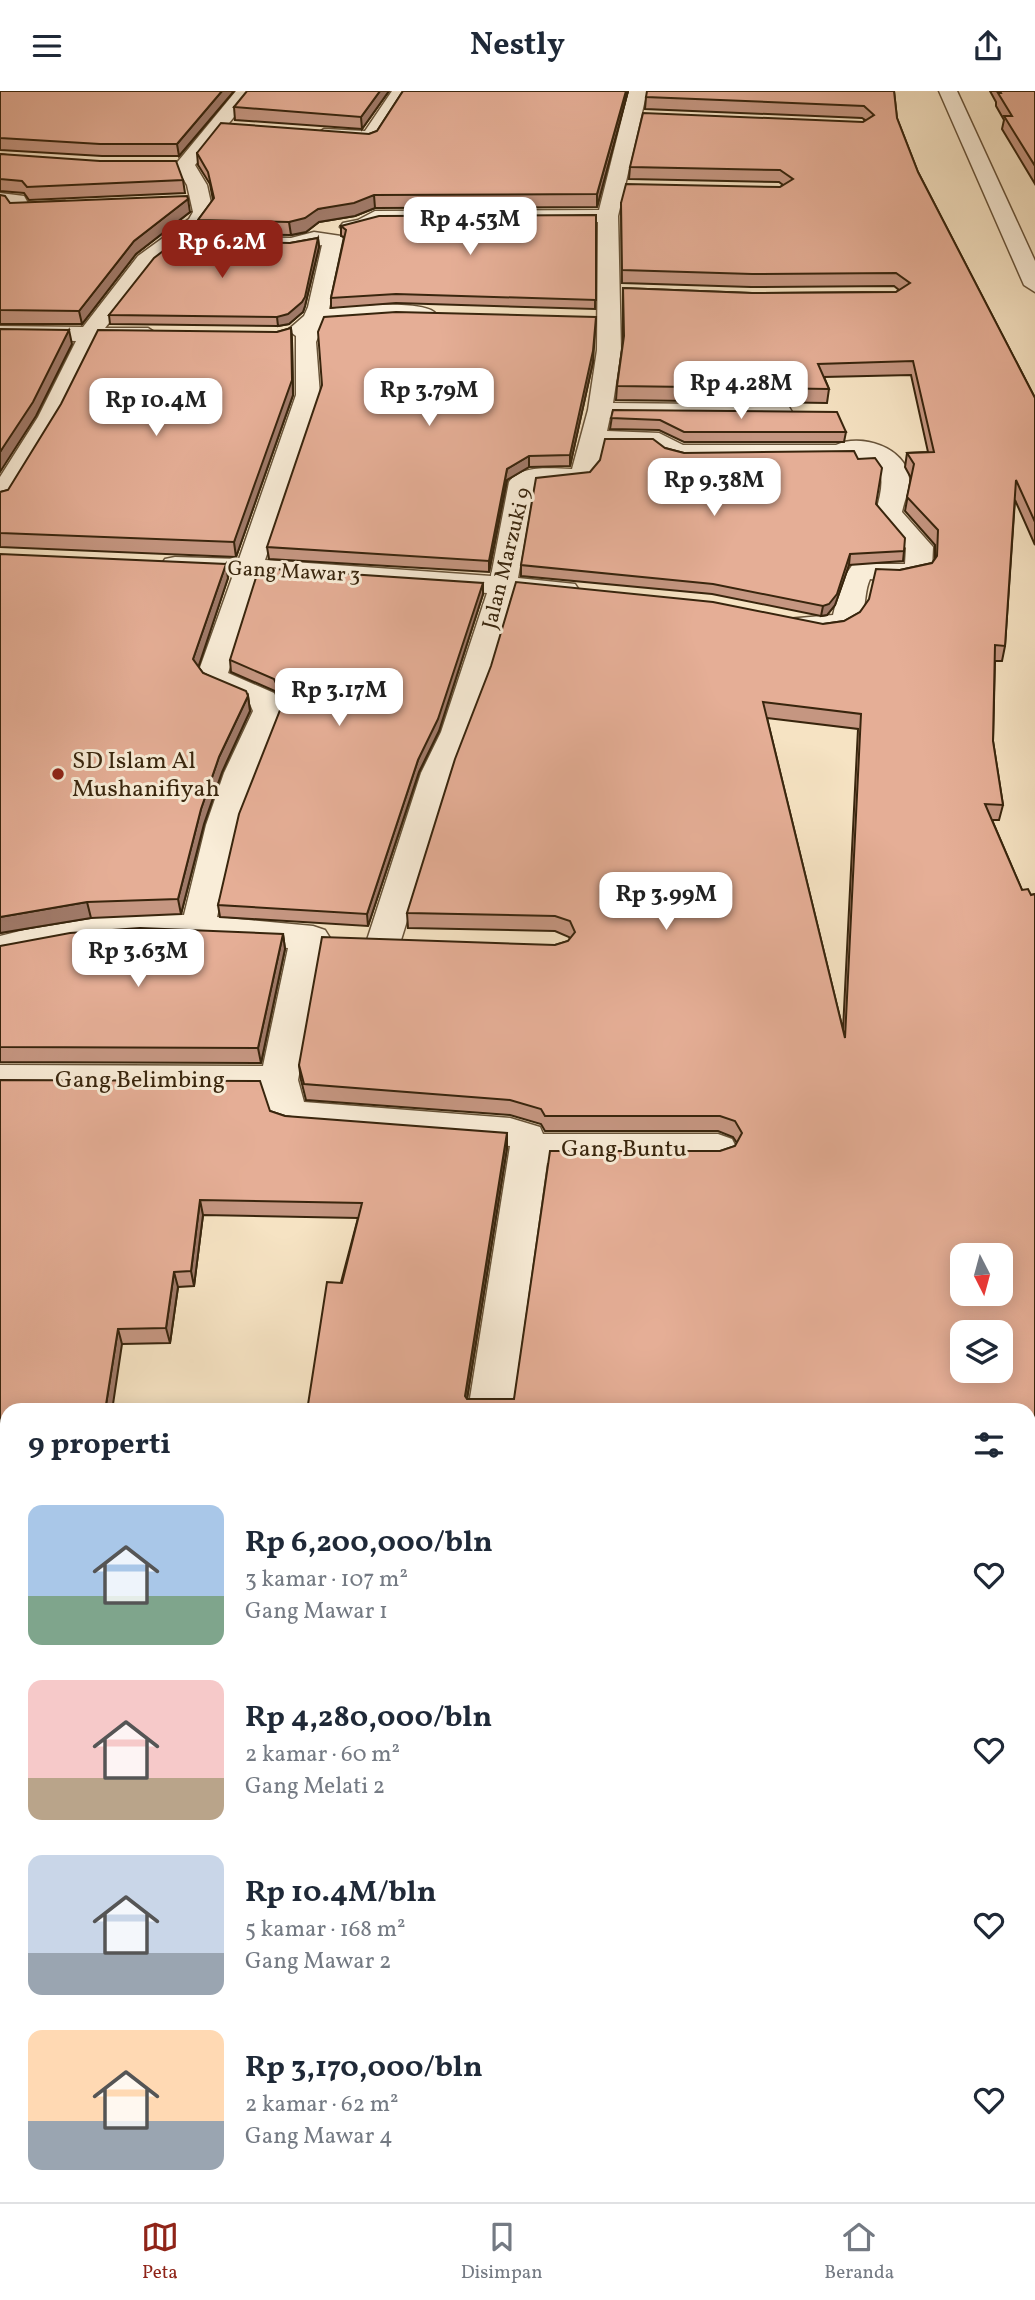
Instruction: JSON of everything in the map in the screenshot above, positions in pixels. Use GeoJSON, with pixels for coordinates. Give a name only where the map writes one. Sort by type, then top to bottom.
{"type":"FeatureCollection","features":[{"type":"Feature","properties":{"kind":"street"},"geometry":{"type":"LineString","coordinates":[[185,165],[246,91]]}},
{"type":"Feature","properties":{"kind":"street"},"geometry":{"type":"LineString","coordinates":[[310,134],[371,137],[388,107],[402,91]]}},
{"type":"Feature","properties":{"kind":"street","name":"Jalan Marzuki 9"},"geometry":{"type":"LineString","coordinates":[[362,940],[456,732],[503,584],[522,482],[533,477],[579,475],[584,470],[600,410],[609,350],[596,319],[620,292],[608,216],[628,189],[641,117],[638,91]]}},
{"type":"Feature","properties":{"kind":"street"},"geometry":{"type":"LineString","coordinates":[[948,91],[1033,277]]}},
{"type":"Feature","properties":{"kind":"street"},"geometry":{"type":"LineString","coordinates":[[216,127],[243,129]]}},
{"type":"Feature","properties":{"kind":"street"},"geometry":{"type":"LineString","coordinates":[[161,165],[185,165]]}},
{"type":"Feature","properties":{"kind":"street"},"geometry":{"type":"LineString","coordinates":[[0,498],[12,456],[77,365],[90,334],[146,261],[197,223],[203,212],[197,184],[185,165]]}},
{"type":"Feature","properties":{"kind":"street"},"geometry":{"type":"LineString","coordinates":[[0,199],[17,200],[20,209],[16,219],[4,225]]}},
{"type":"Feature","properties":{"kind":"street"},"geometry":{"type":"LineString","coordinates":[[173,202],[200,200]]}},
{"type":"Feature","properties":{"kind":"street"},"geometry":{"type":"LineString","coordinates":[[20,209],[91,206]]}},
{"type":"Feature","properties":{"kind":"street"},"geometry":{"type":"LineString","coordinates":[[314,238],[326,228],[363,226],[375,217],[608,216]]}},
{"type":"Feature","properties":{"kind":"street"},"geometry":{"type":"LineString","coordinates":[[174,242],[291,244],[314,238],[334,240],[319,307],[305,342],[308,395],[213,677],[263,699],[268,711],[240,773],[222,825],[198,927]]}},
{"type":"Feature","properties":{"kind":"street"},"geometry":{"type":"LineString","coordinates":[[278,336],[301,330],[303,324],[313,319],[396,313],[450,315]]}},
{"type":"Feature","properties":{"kind":"street"},"geometry":{"type":"LineString","coordinates":[[0,333],[165,335]]}},
{"type":"Feature","properties":{"kind":"street"},"geometry":{"type":"LineString","coordinates":[[600,410],[808,412]]}},
{"type":"Feature","properties":{"kind":"street"},"geometry":{"type":"LineString","coordinates":[[592,438],[659,440],[674,451],[683,453],[842,453],[847,449],[872,449],[884,456],[896,478],[889,513],[920,547],[918,569],[897,574],[861,572],[856,580],[849,615],[841,624],[811,627],[774,619]]}},
{"type":"Feature","properties":{"kind":"street","name":"Gang Mawar 3"},"geometry":{"type":"LineString","coordinates":[[148,564],[248,567],[503,584],[589,593]]}},
{"type":"Feature","properties":{"kind":"street"},"geometry":{"type":"LineString","coordinates":[[0,948],[78,930],[128,925],[423,942]]}},
{"type":"Feature","properties":{"kind":"street"},"geometry":{"type":"LineString","coordinates":[[307,937],[279,1080],[286,1109],[295,1118],[510,1132],[526,1137],[530,1148],[490,1403]]}},
{"type":"Feature","properties":{"kind":"street","name":"Gang Belimbing"},"geometry":{"type":"LineString","coordinates":[[0,1079],[279,1080]]}},
{"type":"Feature","properties":{"kind":"street","name":"Gang Buntu"},"geometry":{"type":"LineString","coordinates":[[530,1148],[718,1149]]}},
{"type":"Feature","properties":{"kind":"building"},"geometry":{"type":"Polygon","coordinates":[[[0,91],[222,91],[177,144],[100,144],[0,138],[0,91]]]}},
{"type":"Feature","properties":{"kind":"building"},"geometry":{"type":"Polygon","coordinates":[[[247,91],[380,91],[361,117],[234,107],[247,91]]]}},
{"type":"Feature","properties":{"kind":"building"},"geometry":{"type":"Polygon","coordinates":[[[403,91],[626,91],[597,194],[374,195],[354,203],[318,209],[305,218],[289,222],[198,220],[214,198],[208,172],[197,153],[221,123],[369,134],[377,131],[403,91]]]}},
{"type":"Feature","properties":{"kind":"building"},"geometry":{"type":"Polygon","coordinates":[[[647,91],[894,91],[897,118],[918,172],[1035,398],[1035,522],[1016,480],[1005,646],[995,645],[993,741],[1003,805],[985,804],[1022,890],[1028,889],[1031,895],[1035,894],[1035,1403],[308,1403],[327,1282],[342,1283],[362,1203],[200,1200],[191,1271],[174,1272],[166,1328],[118,1329],[106,1403],[0,1403],[0,1080],[260,1081],[270,1111],[285,1116],[507,1133],[465,1396],[467,1399],[514,1399],[550,1151],[720,1151],[735,1146],[742,1133],[735,1121],[720,1116],[545,1116],[541,1109],[510,1100],[304,1084],[299,1065],[322,937],[555,945],[568,941],[575,932],[570,921],[555,916],[407,913],[455,759],[491,666],[516,582],[713,602],[823,624],[844,621],[860,612],[869,599],[876,569],[900,570],[932,563],[937,556],[938,530],[907,497],[914,464],[907,453],[934,452],[913,361],[818,364],[829,389],[617,386],[624,336],[623,288],[752,293],[896,292],[910,283],[896,273],[752,274],[622,270],[621,203],[626,184],[780,187],[793,179],[780,170],[630,167],[643,113],[863,122],[874,115],[864,106],[646,97],[647,91]],[[763,702],[845,1038],[861,714],[763,702]]]}},
{"type":"Feature","properties":{"kind":"building"},"geometry":{"type":"Polygon","coordinates":[[[1000,91],[1035,91],[1035,166],[1004,116],[1012,116],[998,93],[1001,93],[1000,91]]]}},
{"type":"Feature","properties":{"kind":"building"},"geometry":{"type":"Polygon","coordinates":[[[0,154],[100,161],[176,161],[183,180],[27,187],[22,181],[0,179],[0,154]]]}},
{"type":"Feature","properties":{"kind":"building"},"geometry":{"type":"Polygon","coordinates":[[[0,195],[5,196],[10,203],[187,196],[188,199],[134,241],[79,311],[0,310],[0,195]]]}},
{"type":"Feature","properties":{"kind":"building"},"geometry":{"type":"Polygon","coordinates":[[[596,215],[596,300],[396,294],[331,298],[346,230],[341,226],[379,216],[596,215]]]}},
{"type":"Feature","properties":{"kind":"building"},"geometry":{"type":"Polygon","coordinates":[[[318,238],[305,297],[288,314],[277,317],[109,315],[154,258],[176,241],[290,243],[318,238]]]}},
{"type":"Feature","properties":{"kind":"building"},"geometry":{"type":"Polygon","coordinates":[[[396,312],[596,317],[593,351],[570,455],[529,456],[507,469],[489,561],[267,547],[322,385],[318,332],[324,317],[396,312]]]}},
{"type":"Feature","properties":{"kind":"building"},"geometry":{"type":"Polygon","coordinates":[[[291,328],[292,380],[234,542],[0,533],[0,492],[8,490],[61,404],[98,330],[277,332],[291,328]]]}},
{"type":"Feature","properties":{"kind":"building"},"geometry":{"type":"Polygon","coordinates":[[[0,329],[69,330],[33,402],[0,452],[0,329]]]}},
{"type":"Feature","properties":{"kind":"building"},"geometry":{"type":"Polygon","coordinates":[[[613,410],[837,412],[846,432],[684,432],[660,420],[611,418],[613,410]]]}},
{"type":"Feature","properties":{"kind":"building"},"geometry":{"type":"Polygon","coordinates":[[[605,439],[653,439],[665,448],[684,453],[854,451],[858,459],[875,458],[882,468],[876,504],[905,538],[904,551],[850,554],[837,594],[829,604],[823,606],[713,584],[521,565],[536,478],[590,472],[600,460],[605,439]]]}},
{"type":"Feature","properties":{"kind":"building"},"geometry":{"type":"Polygon","coordinates":[[[0,554],[226,564],[193,659],[203,673],[246,691],[248,696],[219,757],[201,809],[178,899],[87,902],[0,917],[0,554]]]}},
{"type":"Feature","properties":{"kind":"building"},"geometry":{"type":"Polygon","coordinates":[[[259,568],[483,583],[438,719],[418,760],[367,914],[218,905],[239,814],[284,700],[274,679],[230,660],[259,568]]]}},
{"type":"Feature","properties":{"kind":"building"},"geometry":{"type":"Polygon","coordinates":[[[140,928],[283,934],[258,1048],[0,1047],[0,946],[70,933],[140,928]]]}},
{"type":"Feature","properties":{"kind":"place","name":"SD Islam Al Mushanifiyah"},"geometry":{"type":"Point","coordinates":[58,774]}}]}
